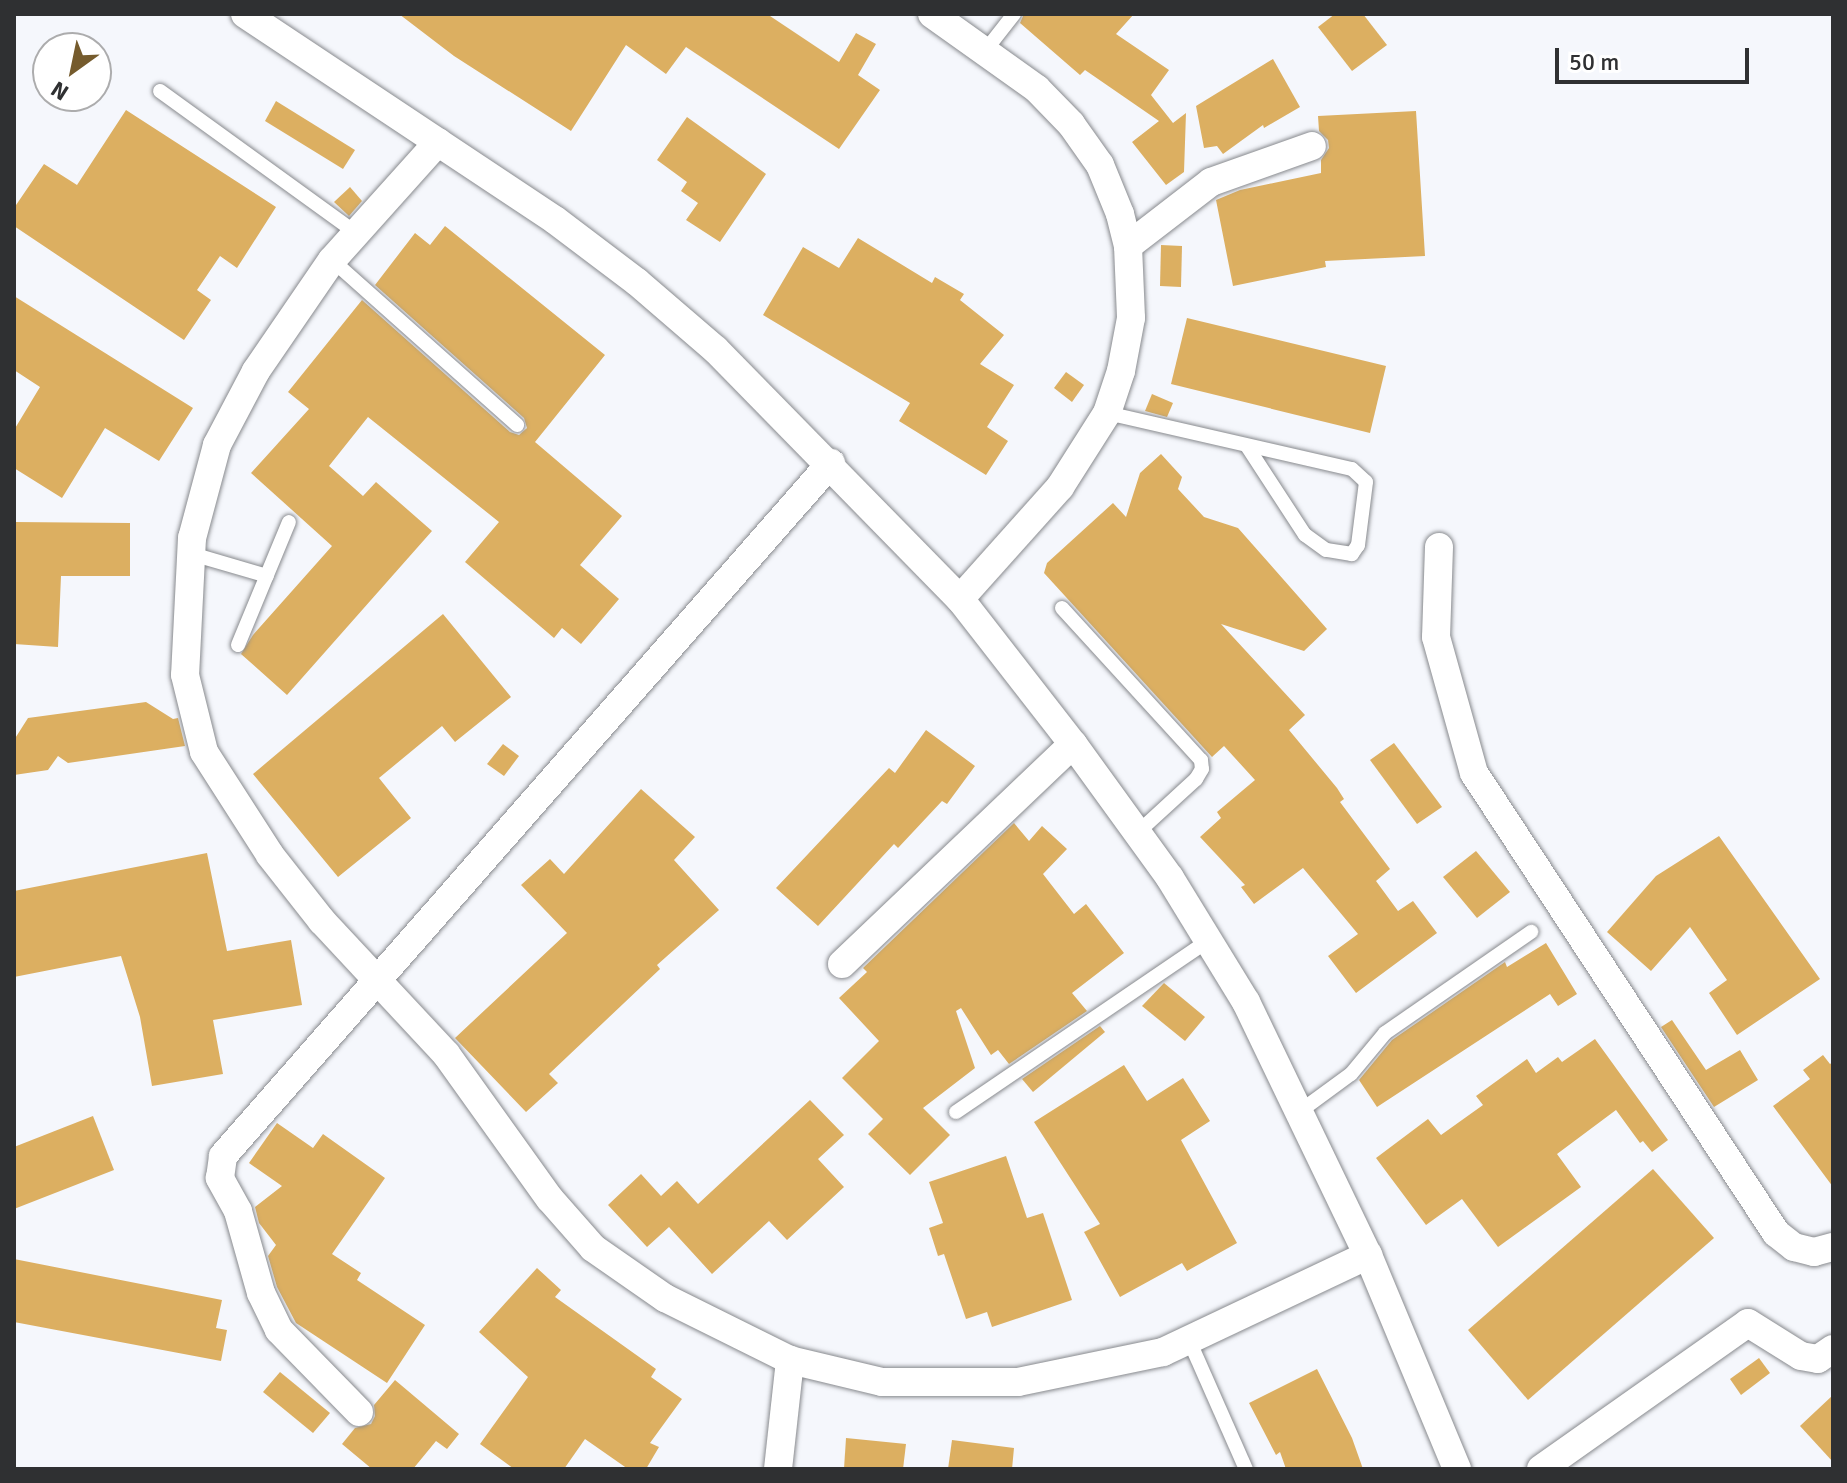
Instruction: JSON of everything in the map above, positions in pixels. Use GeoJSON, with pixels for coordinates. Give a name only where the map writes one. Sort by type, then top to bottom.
{"type":"FeatureCollection","features":[{"type":"Feature","properties":{"kind":"street"},"geometry":{"type":"LineString","coordinates":[[245,14],[555,220],[637,282],[716,350],[831,463],[960,599],[1073,744],[1137,833],[1246,1002],[1368,1255],[1457,1469]]}},
{"type":"Feature","properties":{"kind":"street"},"geometry":{"type":"LineString","coordinates":[[932,14],[1037,89],[1071,124],[1100,165],[1128,246],[1131,318],[1121,371],[1107,413],[1060,487],[960,599]]}},
{"type":"Feature","properties":{"kind":"street"},"geometry":{"type":"LineString","coordinates":[[438,142],[332,260],[256,371],[217,445],[192,538],[185,675],[204,752],[270,855],[322,921],[446,1054],[522,1162],[593,1248],[665,1298],[790,1360],[882,1382],[1018,1382],[1163,1352],[1368,1255]]}},
{"type":"Feature","properties":{"kind":"street"},"geometry":{"type":"LineString","coordinates":[[1128,246],[1211,182],[1312,146]]}},
{"type":"Feature","properties":{"kind":"street"},"geometry":{"type":"LineString","coordinates":[[359,1412],[279,1330],[261,1293],[238,1211],[220,1178],[223,1156],[831,463]]}},
{"type":"Feature","properties":{"kind":"street"},"geometry":{"type":"LineString","coordinates":[[1439,547],[1436,637],[1474,773],[1776,1233],[1794,1247],[1814,1252],[1833,1247]]}},
{"type":"Feature","properties":{"kind":"street"},"geometry":{"type":"LineString","coordinates":[[842,964],[1073,744]]}},
{"type":"Feature","properties":{"kind":"street"},"geometry":{"type":"LineString","coordinates":[[1541,1469],[1748,1323],[1801,1356],[1818,1359],[1833,1349]]}},
{"type":"Feature","properties":{"kind":"street"},"geometry":{"type":"LineString","coordinates":[[778,1469],[790,1360]]}},
{"type":"Feature","properties":{"kind":"lane"},"geometry":{"type":"LineString","coordinates":[[985,51],[1014,14]]}},
{"type":"Feature","properties":{"kind":"lane"},"geometry":{"type":"LineString","coordinates":[[160,91],[356,233]]}},
{"type":"Feature","properties":{"kind":"lane"},"geometry":{"type":"LineString","coordinates":[[332,260],[517,425]]}},
{"type":"Feature","properties":{"kind":"lane"},"geometry":{"type":"LineString","coordinates":[[1107,413],[1352,469],[1366,482],[1358,545],[1352,554],[1326,550],[1305,535],[1247,446]]}},
{"type":"Feature","properties":{"kind":"lane"},"geometry":{"type":"LineString","coordinates":[[238,645],[289,522]]}},
{"type":"Feature","properties":{"kind":"lane"},"geometry":{"type":"LineString","coordinates":[[192,554],[267,576]]}},
{"type":"Feature","properties":{"kind":"lane"},"geometry":{"type":"LineString","coordinates":[[1062,608],[1201,760],[1202,769],[1196,779],[1137,833]]}},
{"type":"Feature","properties":{"kind":"lane"},"geometry":{"type":"LineString","coordinates":[[1299,1112],[1351,1074],[1385,1033],[1531,932]]}},
{"type":"Feature","properties":{"kind":"lane"},"geometry":{"type":"LineString","coordinates":[[956,1112],[1208,941]]}},
{"type":"Feature","properties":{"kind":"lane"},"geometry":{"type":"LineString","coordinates":[[1189,1340],[1246,1469]]}},
{"type":"Feature","properties":{"kind":"building"},"geometry":{"type":"Polygon","coordinates":[[[399,14],[767,14],[839,62],[856,33],[876,44],[858,75],[880,90],[839,149],[686,47],[666,74],[626,45],[571,131],[454,56],[399,14]]]}},
{"type":"Feature","properties":{"kind":"building"},"geometry":{"type":"Polygon","coordinates":[[[1024,14],[1134,14],[1116,34],[1169,70],[1151,95],[1173,123],[1186,113],[1184,172],[1166,185],[1132,142],[1159,121],[1085,70],[1080,75],[1020,23],[1024,14]]]}},
{"type":"Feature","properties":{"kind":"building"},"geometry":{"type":"Polygon","coordinates":[[[1335,14],[1363,14],[1387,45],[1352,71],[1318,27],[1335,14]]]}},
{"type":"Feature","properties":{"kind":"building"},"geometry":{"type":"Polygon","coordinates":[[[1273,59],[1300,107],[1264,128],[1263,125],[1223,154],[1217,146],[1204,148],[1196,106],[1273,59]]]}},
{"type":"Feature","properties":{"kind":"building"},"geometry":{"type":"Polygon","coordinates":[[[276,101],[355,150],[343,169],[265,121],[276,101]]]}},
{"type":"Feature","properties":{"kind":"building"},"geometry":{"type":"Polygon","coordinates":[[[126,110],[276,207],[237,268],[220,256],[197,290],[211,300],[184,340],[14,226],[14,208],[44,164],[77,185],[126,110]]]}},
{"type":"Feature","properties":{"kind":"building"},"geometry":{"type":"Polygon","coordinates":[[[1416,111],[1425,256],[1325,261],[1326,267],[1233,286],[1216,200],[1240,190],[1321,173],[1321,160],[1329,148],[1328,140],[1319,131],[1318,116],[1416,111]]]}},
{"type":"Feature","properties":{"kind":"building"},"geometry":{"type":"Polygon","coordinates":[[[687,117],[766,174],[720,242],[686,220],[698,203],[681,191],[687,182],[657,160],[687,117]]]}},
{"type":"Feature","properties":{"kind":"building"},"geometry":{"type":"Polygon","coordinates":[[[350,187],[362,201],[349,216],[334,202],[350,187]]]}},
{"type":"Feature","properties":{"kind":"building"},"geometry":{"type":"Polygon","coordinates":[[[445,226],[605,355],[535,442],[622,516],[580,565],[619,599],[581,644],[562,628],[554,638],[465,562],[499,522],[368,417],[329,466],[363,496],[376,482],[432,531],[287,695],[241,654],[253,635],[332,546],[251,473],[309,409],[288,392],[362,300],[510,432],[519,435],[527,428],[524,418],[375,285],[415,233],[430,245],[445,226]]]}},
{"type":"Feature","properties":{"kind":"building"},"geometry":{"type":"Polygon","coordinates":[[[858,238],[932,283],[935,277],[964,294],[960,300],[1004,335],[980,364],[1014,385],[987,427],[1008,441],[986,475],[899,421],[910,403],[763,315],[803,247],[839,268],[858,238]]]}},
{"type":"Feature","properties":{"kind":"building"},"geometry":{"type":"Polygon","coordinates":[[[1161,245],[1182,246],[1181,287],[1160,286],[1161,245]]]}},
{"type":"Feature","properties":{"kind":"building"},"geometry":{"type":"Polygon","coordinates":[[[14,296],[193,408],[159,461],[105,428],[62,498],[14,468],[14,430],[40,387],[14,370],[14,296]]]}},
{"type":"Feature","properties":{"kind":"building"},"geometry":{"type":"Polygon","coordinates":[[[1187,318],[1386,366],[1370,433],[1171,384],[1187,318]]]}},
{"type":"Feature","properties":{"kind":"building"},"geometry":{"type":"Polygon","coordinates":[[[1066,372],[1084,385],[1072,402],[1054,388],[1066,372]]]}},
{"type":"Feature","properties":{"kind":"building"},"geometry":{"type":"Polygon","coordinates":[[[1152,394],[1173,403],[1167,417],[1145,411],[1152,394]]]}},
{"type":"Feature","properties":{"kind":"building"},"geometry":{"type":"Polygon","coordinates":[[[1161,454],[1182,477],[1178,489],[1204,517],[1238,528],[1327,629],[1304,651],[1221,624],[1305,715],[1289,730],[1337,788],[1344,799],[1340,802],[1390,869],[1376,881],[1398,911],[1413,901],[1437,933],[1356,993],[1328,956],[1358,934],[1303,868],[1254,904],[1241,887],[1245,885],[1200,837],[1221,818],[1217,812],[1255,780],[1224,746],[1212,757],[1044,573],[1047,563],[1113,503],[1126,517],[1140,473],[1161,454]]]}},
{"type":"Feature","properties":{"kind":"building"},"geometry":{"type":"Polygon","coordinates":[[[14,522],[130,523],[130,576],[61,576],[58,647],[14,644],[14,522]]]}},
{"type":"Feature","properties":{"kind":"building"},"geometry":{"type":"Polygon","coordinates":[[[443,614],[511,697],[455,742],[442,726],[379,778],[411,818],[338,877],[253,774],[443,614]]]}},
{"type":"Feature","properties":{"kind":"building"},"geometry":{"type":"Polygon","coordinates":[[[146,702],[173,719],[178,718],[185,746],[68,763],[58,756],[48,770],[14,775],[14,740],[28,718],[146,702]]]}},
{"type":"Feature","properties":{"kind":"building"},"geometry":{"type":"Polygon","coordinates":[[[926,730],[975,766],[947,804],[942,801],[898,848],[894,844],[818,926],[776,888],[889,768],[895,773],[926,730]]]}},
{"type":"Feature","properties":{"kind":"building"},"geometry":{"type":"Polygon","coordinates":[[[1394,743],[1442,807],[1417,824],[1370,760],[1394,743]]]}},
{"type":"Feature","properties":{"kind":"building"},"geometry":{"type":"Polygon","coordinates":[[[503,744],[519,756],[504,776],[487,764],[503,744]]]}},
{"type":"Feature","properties":{"kind":"building"},"geometry":{"type":"Polygon","coordinates":[[[641,789],[695,837],[674,860],[719,910],[657,965],[660,969],[549,1074],[558,1083],[526,1112],[455,1038],[567,933],[521,885],[550,859],[564,874],[641,789]]]}},
{"type":"Feature","properties":{"kind":"building"},"geometry":{"type":"Polygon","coordinates":[[[1014,823],[1029,841],[1042,826],[1067,849],[1043,874],[1074,914],[1086,904],[1124,953],[1072,993],[1087,1011],[1009,1064],[998,1050],[991,1055],[961,1008],[956,1011],[975,1068],[923,1108],[950,1135],[910,1175],[868,1134],[883,1119],[842,1078],[879,1041],[839,998],[867,972],[863,968],[1014,823]]]}},
{"type":"Feature","properties":{"kind":"building"},"geometry":{"type":"Polygon","coordinates":[[[1719,836],[1820,979],[1737,1035],[1709,993],[1727,980],[1690,927],[1651,971],[1607,932],[1656,876],[1719,836]]]}},
{"type":"Feature","properties":{"kind":"building"},"geometry":{"type":"Polygon","coordinates":[[[1476,851],[1510,892],[1477,918],[1443,877],[1476,851]]]}},
{"type":"Feature","properties":{"kind":"building"},"geometry":{"type":"Polygon","coordinates":[[[207,853],[227,951],[291,940],[302,1005],[213,1020],[223,1074],[152,1086],[140,1017],[121,956],[14,977],[14,891],[207,853]]]}},
{"type":"Feature","properties":{"kind":"building"},"geometry":{"type":"Polygon","coordinates":[[[1546,943],[1577,994],[1558,1006],[1550,994],[1377,1107],[1359,1080],[1392,1040],[1505,962],[1507,967],[1546,943]]]}},
{"type":"Feature","properties":{"kind":"building"},"geometry":{"type":"Polygon","coordinates":[[[1164,983],[1205,1017],[1185,1041],[1142,1006],[1164,983]]]}},
{"type":"Feature","properties":{"kind":"building"},"geometry":{"type":"Polygon","coordinates":[[[1672,1020],[1706,1070],[1740,1050],[1758,1080],[1714,1107],[1661,1027],[1672,1020]]]}},
{"type":"Feature","properties":{"kind":"building"},"geometry":{"type":"Polygon","coordinates":[[[1100,1026],[1105,1032],[1033,1092],[1022,1079],[1100,1026]]]}},
{"type":"Feature","properties":{"kind":"building"},"geometry":{"type":"Polygon","coordinates":[[[1595,1039],[1668,1140],[1652,1152],[1643,1141],[1640,1143],[1616,1110],[1557,1154],[1581,1187],[1498,1247],[1462,1199],[1426,1225],[1376,1158],[1428,1119],[1441,1135],[1483,1105],[1476,1096],[1527,1059],[1536,1073],[1558,1057],[1562,1062],[1595,1039]]]}},
{"type":"Feature","properties":{"kind":"building"},"geometry":{"type":"Polygon","coordinates":[[[1823,1055],[1830,1064],[1833,1062],[1833,1187],[1773,1106],[1810,1079],[1803,1070],[1823,1055]]]}},
{"type":"Feature","properties":{"kind":"building"},"geometry":{"type":"Polygon","coordinates":[[[1124,1065],[1147,1101],[1183,1078],[1210,1121],[1181,1140],[1237,1243],[1187,1271],[1182,1263],[1120,1297],[1084,1232],[1100,1224],[1034,1122],[1124,1065]]]}},
{"type":"Feature","properties":{"kind":"building"},"geometry":{"type":"Polygon","coordinates":[[[810,1100],[844,1135],[818,1159],[844,1187],[787,1240],[769,1221],[712,1274],[669,1227],[647,1247],[608,1205],[641,1174],[661,1196],[677,1181],[698,1204],[810,1100]]]}},
{"type":"Feature","properties":{"kind":"building"},"geometry":{"type":"Polygon","coordinates":[[[93,1116],[114,1170],[14,1209],[14,1147],[93,1116]]]}},
{"type":"Feature","properties":{"kind":"building"},"geometry":{"type":"Polygon","coordinates":[[[277,1123],[313,1148],[323,1134],[385,1178],[332,1254],[361,1273],[357,1280],[425,1325],[387,1383],[296,1323],[277,1287],[268,1256],[276,1245],[259,1223],[255,1207],[282,1186],[249,1163],[277,1123]]]}},
{"type":"Feature","properties":{"kind":"building"},"geometry":{"type":"Polygon","coordinates":[[[1006,1156],[1027,1218],[1043,1213],[1072,1300],[992,1327],[987,1312],[966,1319],[944,1254],[938,1256],[929,1228],[943,1223],[929,1182],[1006,1156]]]}},
{"type":"Feature","properties":{"kind":"building"},"geometry":{"type":"Polygon","coordinates":[[[1653,1169],[1714,1238],[1528,1400],[1468,1330],[1653,1169]]]}},
{"type":"Feature","properties":{"kind":"building"},"geometry":{"type":"Polygon","coordinates":[[[14,1259],[222,1300],[216,1328],[227,1330],[221,1361],[14,1322],[14,1259]]]}},
{"type":"Feature","properties":{"kind":"building"},"geometry":{"type":"Polygon","coordinates":[[[537,1268],[561,1290],[555,1297],[656,1369],[651,1377],[682,1399],[650,1443],[659,1447],[646,1469],[628,1469],[585,1439],[564,1469],[514,1469],[480,1444],[528,1377],[479,1332],[537,1268]]]}},
{"type":"Feature","properties":{"kind":"building"},"geometry":{"type":"Polygon","coordinates":[[[1759,1358],[1770,1373],[1741,1395],[1730,1379],[1759,1358]]]}},
{"type":"Feature","properties":{"kind":"building"},"geometry":{"type":"Polygon","coordinates":[[[1317,1369],[1352,1438],[1363,1469],[1286,1469],[1280,1452],[1276,1455],[1249,1403],[1317,1369]]]}},
{"type":"Feature","properties":{"kind":"building"},"geometry":{"type":"Polygon","coordinates":[[[280,1372],[330,1413],[313,1433],[263,1392],[280,1372]]]}},
{"type":"Feature","properties":{"kind":"building"},"geometry":{"type":"Polygon","coordinates":[[[395,1380],[459,1434],[447,1449],[436,1441],[413,1469],[372,1469],[342,1444],[355,1428],[371,1424],[375,1416],[374,1405],[395,1380]]]}},
{"type":"Feature","properties":{"kind":"building"},"geometry":{"type":"Polygon","coordinates":[[[1833,1395],[1833,1462],[1800,1426],[1833,1395]]]}},
{"type":"Feature","properties":{"kind":"building"},"geometry":{"type":"Polygon","coordinates":[[[846,1438],[906,1444],[903,1469],[844,1469],[846,1438]]]}},
{"type":"Feature","properties":{"kind":"building"},"geometry":{"type":"Polygon","coordinates":[[[952,1440],[1014,1448],[1012,1469],[948,1469],[952,1440]]]}}]}
